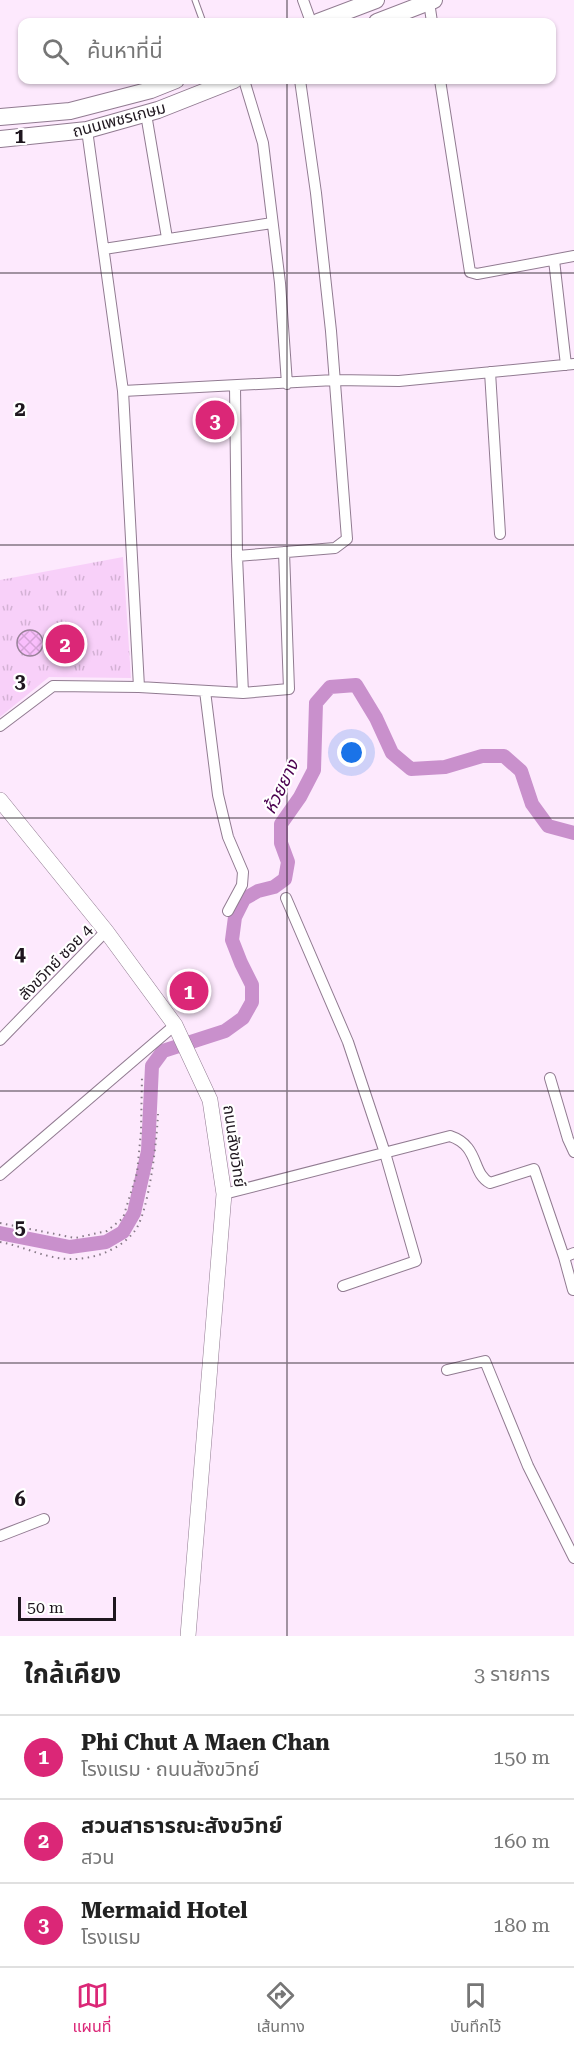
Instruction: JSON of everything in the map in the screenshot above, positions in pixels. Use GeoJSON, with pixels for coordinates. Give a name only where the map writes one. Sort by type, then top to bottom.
{"type":"FeatureCollection","features":[{"type":"Feature","properties":{"kind":"main road"},"geometry":{"type":"LineString","coordinates":[[329,18],[376,0]]}},
{"type":"Feature","properties":{"kind":"main road"},"geometry":{"type":"LineString","coordinates":[[387,18],[431,1]]}},
{"type":"Feature","properties":{"kind":"main road","name":"ถนนเพชรเกษม"},"geometry":{"type":"LineString","coordinates":[[0,117],[70,111],[166,84]]}},
{"type":"Feature","properties":{"kind":"main road","name":"ถนนเพชรเกษม"},"geometry":{"type":"LineString","coordinates":[[0,139],[87,130],[146,114],[224,84]]}},
{"type":"Feature","properties":{"kind":"street"},"geometry":{"type":"LineString","coordinates":[[303,0],[310,18]]}},
{"type":"Feature","properties":{"kind":"street"},"geometry":{"type":"LineString","coordinates":[[431,1],[432,18]]}},
{"type":"Feature","properties":{"kind":"street"},"geometry":{"type":"LineString","coordinates":[[245,84],[263,143],[280,283],[287,384]]}},
{"type":"Feature","properties":{"kind":"street"},"geometry":{"type":"LineString","coordinates":[[237,556],[335,548],[347,539],[335,380],[317,204],[301,84]]}},
{"type":"Feature","properties":{"kind":"street"},"geometry":{"type":"LineString","coordinates":[[441,84],[470,272],[477,274],[574,256]]}},
{"type":"Feature","properties":{"kind":"street"},"geometry":{"type":"LineString","coordinates":[[146,114],[167,238]]}},
{"type":"Feature","properties":{"kind":"street"},"geometry":{"type":"LineString","coordinates":[[87,130],[123,391],[139,687]]}},
{"type":"Feature","properties":{"kind":"street"},"geometry":{"type":"LineString","coordinates":[[104,249],[273,223]]}},
{"type":"Feature","properties":{"kind":"street"},"geometry":{"type":"LineString","coordinates":[[123,391],[335,380],[399,381],[570,364],[554,260]]}},
{"type":"Feature","properties":{"kind":"street"},"geometry":{"type":"LineString","coordinates":[[490,372],[500,534]]}},
{"type":"Feature","properties":{"kind":"street"},"geometry":{"type":"LineString","coordinates":[[235,386],[237,556],[243,693]]}},
{"type":"Feature","properties":{"kind":"street"},"geometry":{"type":"LineString","coordinates":[[0,726],[54,686],[139,687],[243,693],[289,689],[284,552]]}},
{"type":"Feature","properties":{"kind":"street"},"geometry":{"type":"LineString","coordinates":[[205,691],[218,795],[228,837],[243,872],[242,885],[228,911]]}},
{"type":"Feature","properties":{"kind":"street","name":"ถนนสังขวิทย์"},"geometry":{"type":"LineString","coordinates":[[0,800],[106,931],[174,1025],[210,1100],[224,1194],[188,1636]]}},
{"type":"Feature","properties":{"kind":"street"},"geometry":{"type":"LineString","coordinates":[[286,898],[348,1042],[416,1261],[343,1286]]}},
{"type":"Feature","properties":{"kind":"street","name":"สังขวิทย์ ซอย 4"},"geometry":{"type":"LineString","coordinates":[[0,1040],[106,931]]}},
{"type":"Feature","properties":{"kind":"street"},"geometry":{"type":"LineString","coordinates":[[0,1175],[174,1025]]}},
{"type":"Feature","properties":{"kind":"street"},"geometry":{"type":"LineString","coordinates":[[550,1078],[574,1152]]}},
{"type":"Feature","properties":{"kind":"street"},"geometry":{"type":"LineString","coordinates":[[224,1194],[450,1136],[458,1138],[470,1149],[482,1176],[490,1183],[534,1169],[569,1255],[573,1290]]}},
{"type":"Feature","properties":{"kind":"street"},"geometry":{"type":"LineString","coordinates":[[447,1370],[485,1361],[528,1466],[574,1558]]}},
{"type":"Feature","properties":{"kind":"street"},"geometry":{"type":"LineString","coordinates":[[0,1536],[44,1519]]}},
{"type":"Feature","properties":{"kind":"lane"},"geometry":{"type":"LineString","coordinates":[[195,0],[202,18]]}},
{"type":"Feature","properties":{"kind":"path"},"geometry":{"type":"LineString","coordinates":[[0,1223],[75,1238],[107,1231],[123,1218],[137,1173],[141,1132],[142,1076]]}},
{"type":"Feature","properties":{"kind":"path"},"geometry":{"type":"LineString","coordinates":[[0,1242],[68,1259],[93,1256],[119,1247],[136,1230],[146,1198],[154,1155],[158,1114]]}},
{"type":"Feature","properties":{"kind":"green space"},"geometry":{"type":"Polygon","coordinates":[[[123,557],[131,678],[49,677],[0,717],[0,580],[123,557]]]}},
{"type":"Feature","properties":{"kind":"building"},"geometry":{"type":"Polygon","coordinates":[[[30,630],[39,634],[43,643],[39,652],[30,656],[21,652],[17,643],[21,634],[30,630]]]}},
{"type":"Feature","properties":{"kind":"waterway","name":"ห้วยยาง"},"geometry":{"type":"LineString","coordinates":[[0,1233],[70,1247],[106,1242],[123,1232],[134,1213],[148,1151],[152,1066],[163,1051],[225,1031],[243,1018],[252,1002],[252,985],[232,940],[235,917],[244,899],[258,891],[274,887],[285,879],[288,862],[281,843],[281,824],[300,797],[314,770],[316,703],[330,687],[356,685],[376,718],[392,753],[411,769],[445,767],[482,756],[504,756],[521,771],[532,804],[548,826],[574,833]]}},
{"type":"Feature","properties":{"kind":"place","name":"Mermaid Hotel"},"geometry":{"type":"Point","coordinates":[215,420]}},
{"type":"Feature","properties":{"kind":"place","name":"สวนสาธารณะสังขวิทย์"},"geometry":{"type":"Point","coordinates":[65,644]}},
{"type":"Feature","properties":{"kind":"place","name":"Phi Chut A Maen Chan"},"geometry":{"type":"Point","coordinates":[189,991]}}]}
